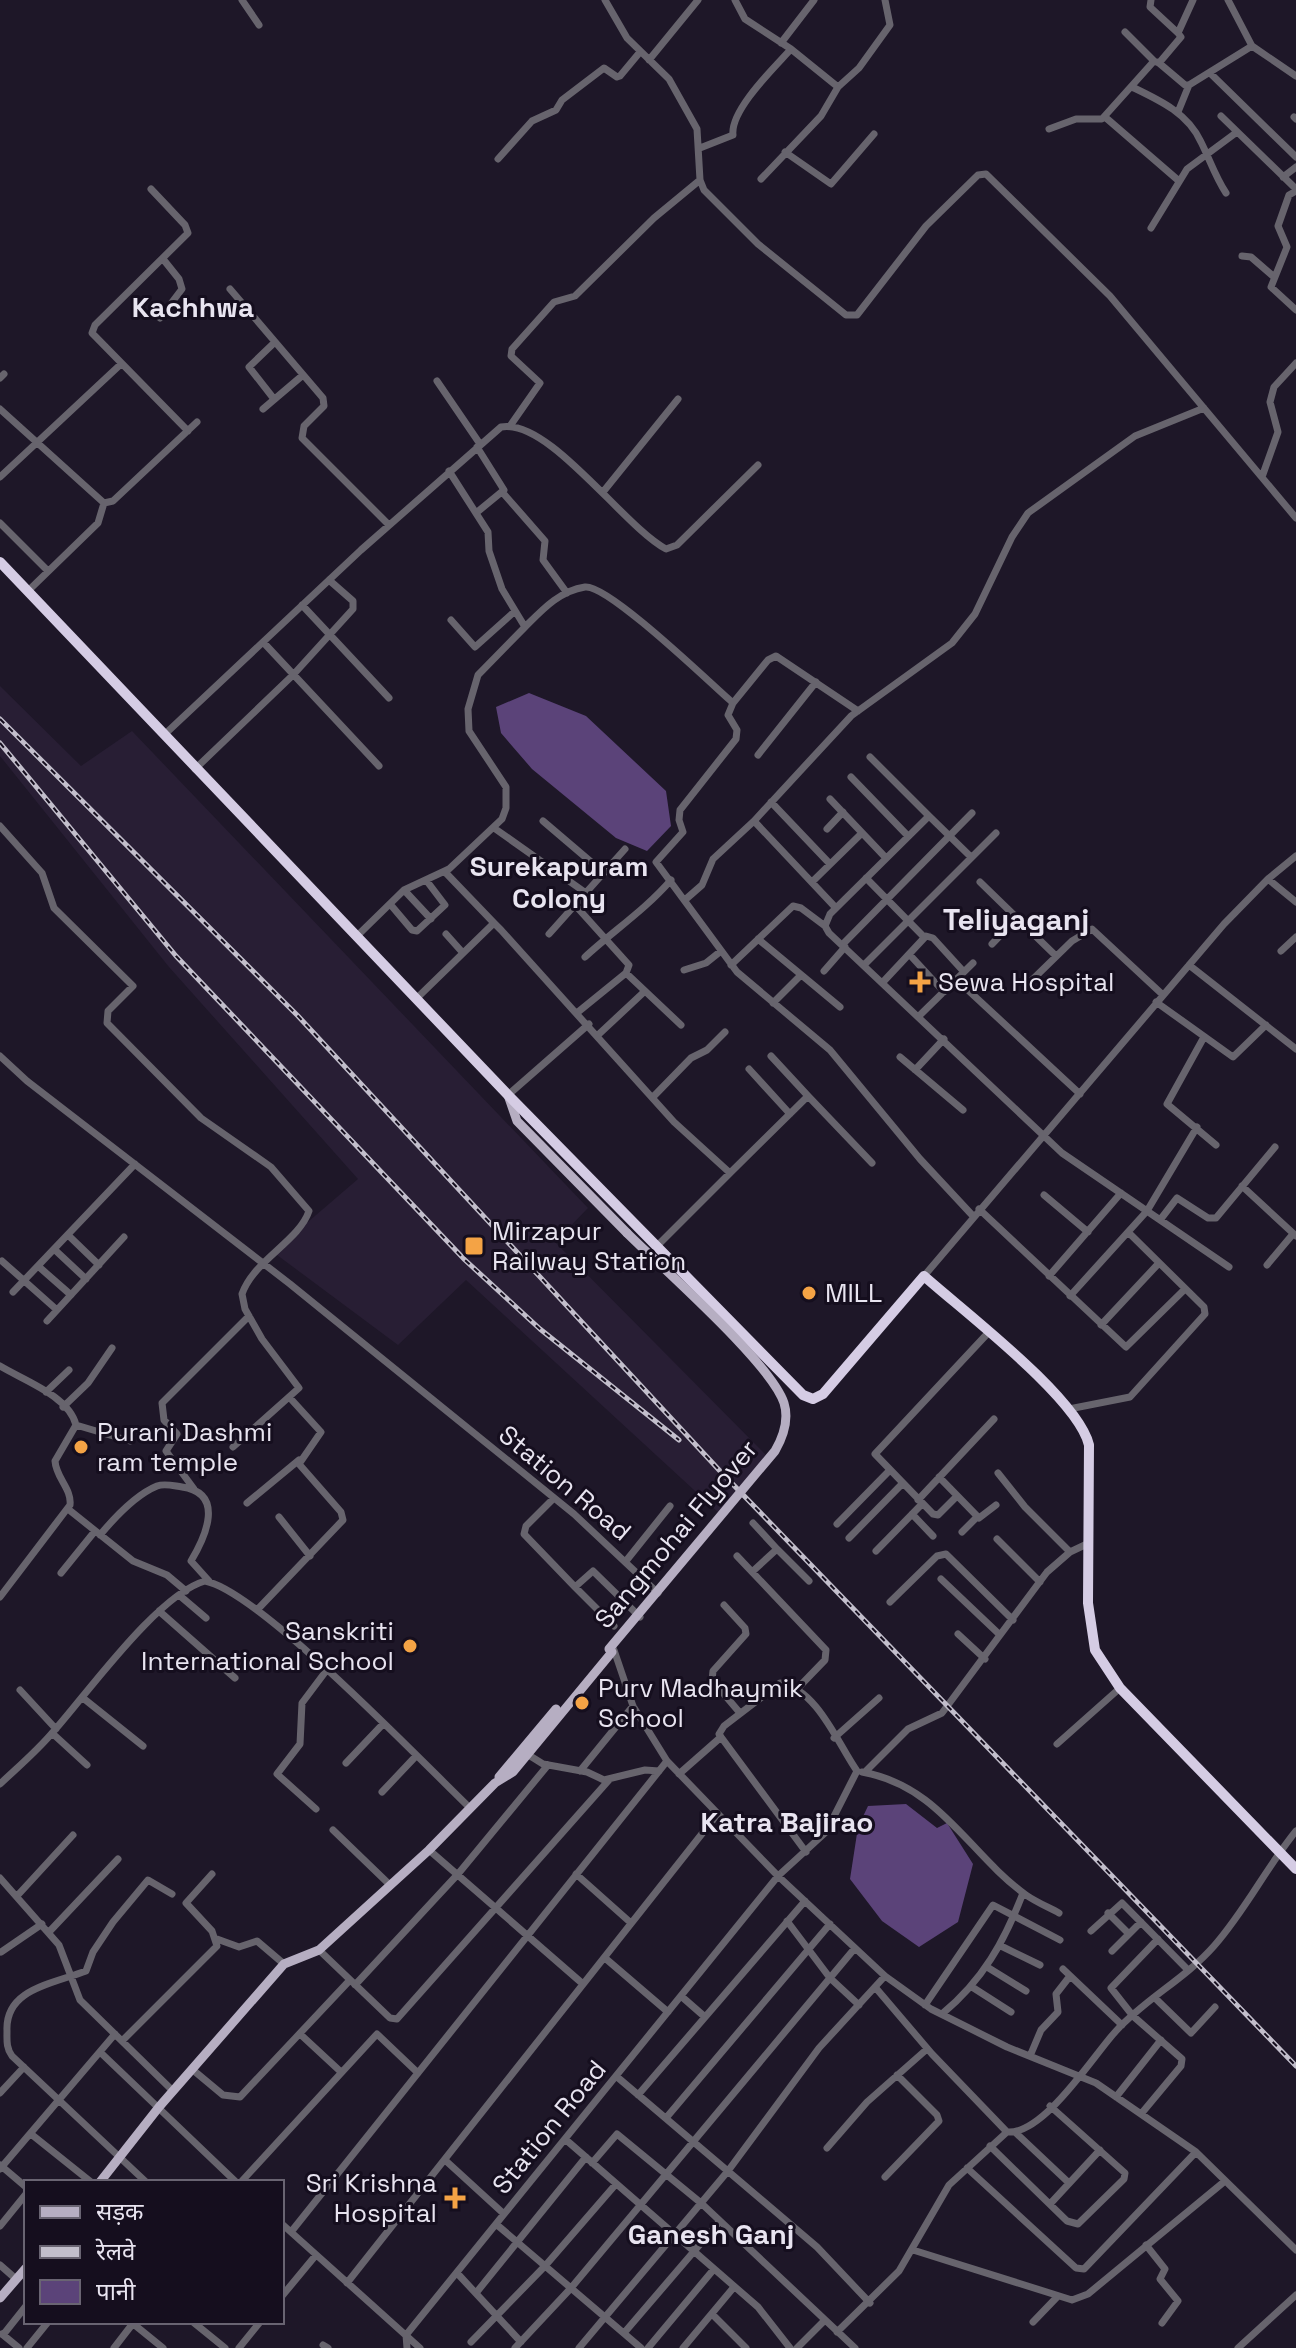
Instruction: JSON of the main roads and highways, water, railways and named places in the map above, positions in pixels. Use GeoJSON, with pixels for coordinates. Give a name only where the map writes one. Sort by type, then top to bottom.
{"type":"FeatureCollection","features":[{"type":"Feature","properties":{"kind":"highway"},"geometry":{"type":"LineString","coordinates":[[0,562],[508,1095],[808,1398],[823,1394],[924,1276],[1069,1409],[1081,1422],[1089,1445],[1089,1629],[1095,1650],[1120,1688],[1296,1869]]}},
{"type":"Feature","properties":{"kind":"main road","name":"Sangmohai Flyover"},"geometry":{"type":"LineString","coordinates":[[495,1783],[610,1651],[775,1451],[785,1424],[785,1406],[765,1371],[517,1121],[508,1095]]}},
{"type":"Feature","properties":{"kind":"main road"},"geometry":{"type":"LineString","coordinates":[[102,2180],[159,2107],[284,1964],[319,1950],[429,1850],[495,1783],[513,1772],[610,1651]]}},
{"type":"Feature","properties":{"kind":"main road"},"geometry":{"type":"LineString","coordinates":[[0,2298],[24,2270]]}},
{"type":"Feature","properties":{"kind":"water"},"geometry":{"type":"Polygon","coordinates":[[[529,693],[586,716],[666,791],[671,826],[647,851],[616,838],[532,769],[501,733],[496,707],[529,693]]]}},
{"type":"Feature","properties":{"kind":"water"},"geometry":{"type":"Polygon","coordinates":[[[906,1804],[937,1828],[947,1823],[973,1864],[958,1922],[919,1947],[882,1921],[850,1879],[858,1827],[868,1806],[906,1804]]]}},
{"type":"Feature","properties":{"kind":"railway"},"geometry":{"type":"LineString","coordinates":[[0,719],[298,1016],[720,1471],[1296,2066]]}},
{"type":"Feature","properties":{"kind":"railway"},"geometry":{"type":"LineString","coordinates":[[0,743],[176,956],[465,1260],[540,1329],[679,1440]]}},
{"type":"Feature","properties":{"kind":"place","name":"Sewa Hospital"},"geometry":{"type":"Point","coordinates":[920,982]}},
{"type":"Feature","properties":{"kind":"place","name":"Mirzapur Railway Station"},"geometry":{"type":"Point","coordinates":[474,1246]}},
{"type":"Feature","properties":{"kind":"place","name":"MILL"},"geometry":{"type":"Point","coordinates":[809,1293]}},
{"type":"Feature","properties":{"kind":"place","name":"Purani Dashmi ram temple"},"geometry":{"type":"Point","coordinates":[81,1447]}},
{"type":"Feature","properties":{"kind":"place","name":"Sanskriti International School"},"geometry":{"type":"Point","coordinates":[410,1646]}},
{"type":"Feature","properties":{"kind":"place","name":"Purv Madhaymik School"},"geometry":{"type":"Point","coordinates":[582,1703]}},
{"type":"Feature","properties":{"kind":"place","name":"Sri Krishna Hospital"},"geometry":{"type":"Point","coordinates":[455,2198]}},
{"type":"Feature","properties":{"kind":"district","name":"Kachhwa"},"geometry":{"type":"Point","coordinates":[193,307]}},
{"type":"Feature","properties":{"kind":"district","name":"Surekapuram Colony"},"geometry":{"type":"Point","coordinates":[559,882]}},
{"type":"Feature","properties":{"kind":"district","name":"Teliyaganj"},"geometry":{"type":"Point","coordinates":[1016,919]}},
{"type":"Feature","properties":{"kind":"district","name":"Katra Bajirao"},"geometry":{"type":"Point","coordinates":[787,1822]}},
{"type":"Feature","properties":{"kind":"district","name":"Ganesh Ganj"},"geometry":{"type":"Point","coordinates":[711,2234]}}]}
